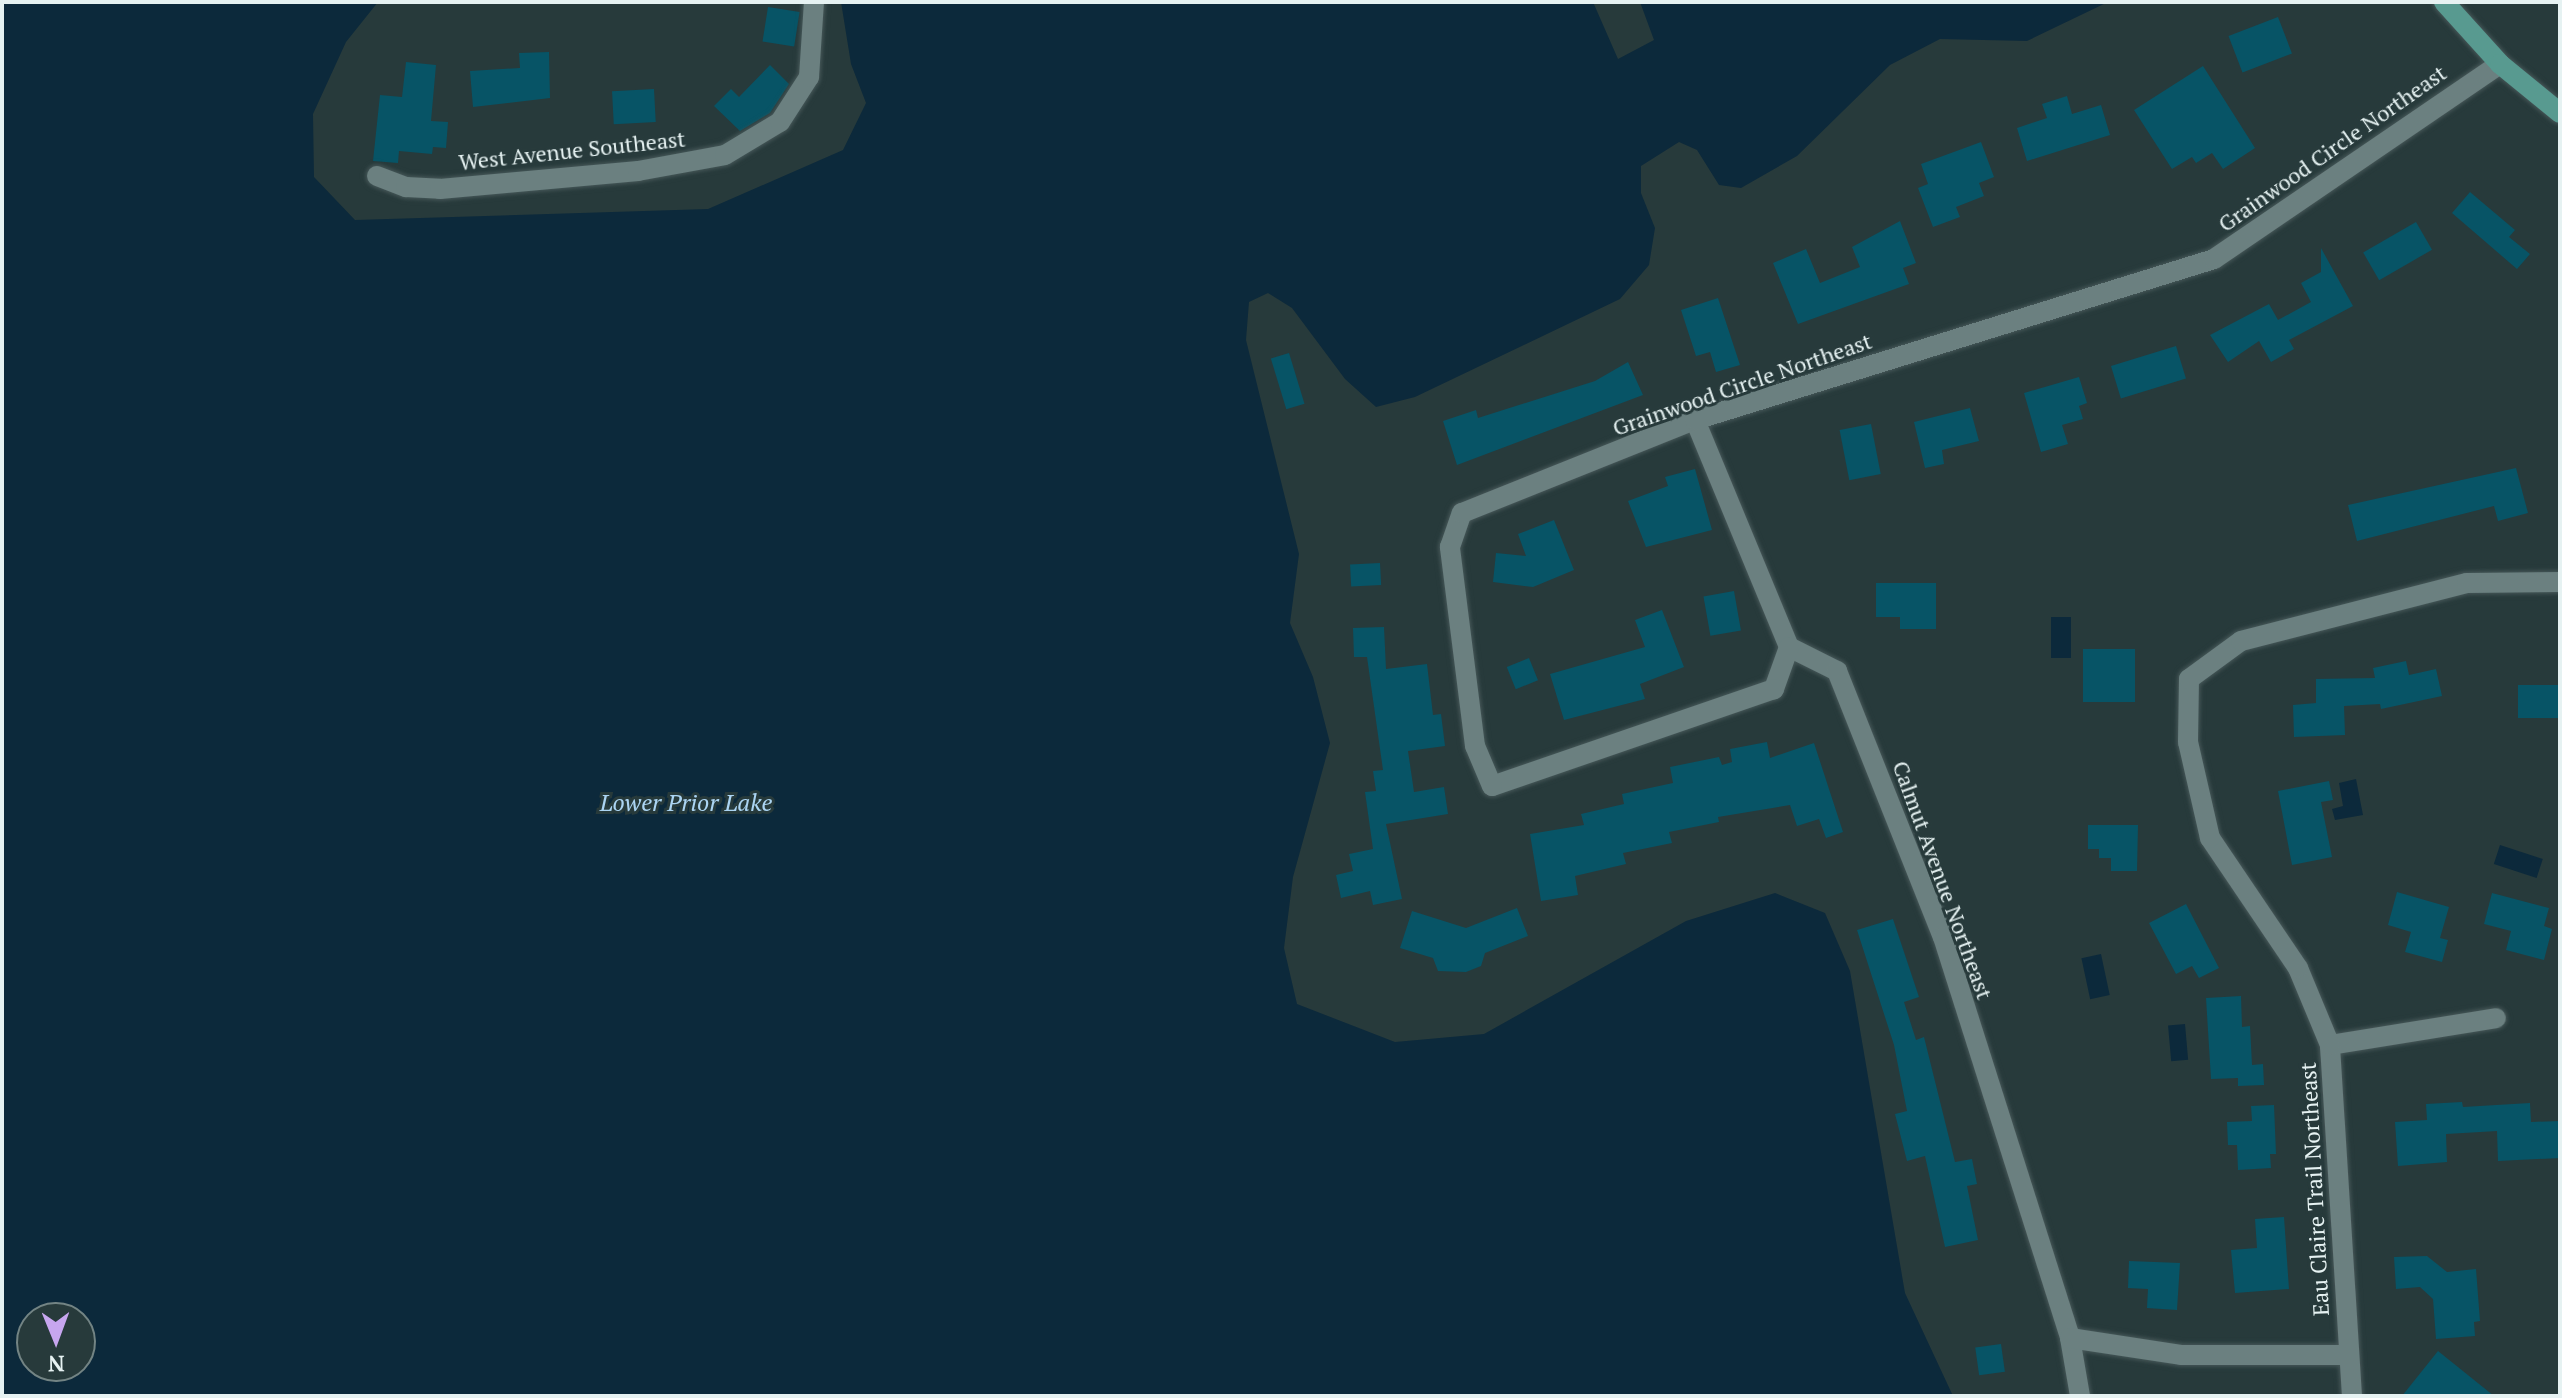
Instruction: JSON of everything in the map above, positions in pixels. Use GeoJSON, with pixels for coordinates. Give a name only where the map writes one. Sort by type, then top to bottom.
{"type":"FeatureCollection","features":[{"type":"Feature","properties":{"kind":"main road"},"geometry":{"type":"LineString","coordinates":[[2444,2],[2500,64],[2557,108]]}},
{"type":"Feature","properties":{"kind":"street","name":"West Avenue Southeast"},"geometry":{"type":"LineString","coordinates":[[377,176],[406,187],[440,189],[638,171],[725,155],[780,122],[809,77],[814,2]]}},
{"type":"Feature","properties":{"kind":"street","name":"Grainwood Circle Northeast"},"geometry":{"type":"LineString","coordinates":[[1789,647],[1774,689],[1492,786],[1475,746],[1450,547],[1462,513],[1695,420],[2214,259],[2500,64]]}},
{"type":"Feature","properties":{"kind":"street"},"geometry":{"type":"LineString","coordinates":[[1695,420],[1789,647]]}},
{"type":"Feature","properties":{"kind":"street","name":"Eau Claire Trail Northeast"},"geometry":{"type":"LineString","coordinates":[[2352,1396],[2330,1045],[2298,968],[2210,838],[2188,742],[2189,679],[2241,641],[2467,583],[2560,582]]}},
{"type":"Feature","properties":{"kind":"street","name":"Calmut Avenue Northeast"},"geometry":{"type":"LineString","coordinates":[[1789,647],[1837,671],[1943,937],[2070,1338],[2080,1396]]}},
{"type":"Feature","properties":{"kind":"street"},"geometry":{"type":"LineString","coordinates":[[2330,1045],[2496,1018]]}},
{"type":"Feature","properties":{"kind":"street"},"geometry":{"type":"LineString","coordinates":[[2070,1338],[2181,1355],[2348,1355]]}},
{"type":"Feature","properties":{"kind":"water","name":"Lower Prior Lake"},"geometry":{"type":"Polygon","coordinates":[[[2,2],[378,2],[346,42],[313,114],[314,177],[355,220],[708,209],[843,150],[866,103],[851,64],[841,2],[1593,2],[1618,59],[1654,40],[1640,2],[2108,2],[2027,41],[1940,39],[1890,65],[1797,156],[1741,188],[1719,185],[1697,150],[1679,142],[1641,166],[1641,193],[1655,228],[1649,265],[1620,299],[1415,397],[1376,407],[1345,379],[1292,308],[1268,293],[1249,302],[1246,340],[1299,554],[1290,623],[1313,677],[1330,743],[1293,877],[1284,948],[1297,1004],[1395,1042],[1484,1034],[1686,921],[1775,893],[1825,913],[1850,971],[1905,1293],[1953,1396],[2,1396],[2,2]]]}},
{"type":"Feature","properties":{"kind":"water"},"geometry":{"type":"Polygon","coordinates":[[[2051,617],[2071,617],[2071,658],[2051,658],[2051,617]]]}},
{"type":"Feature","properties":{"kind":"water"},"geometry":{"type":"Polygon","coordinates":[[[2356,779],[2363,815],[2335,820],[2332,809],[2343,806],[2339,783],[2356,779]]]}},
{"type":"Feature","properties":{"kind":"water"},"geometry":{"type":"Polygon","coordinates":[[[2500,845],[2543,859],[2537,878],[2494,864],[2500,845]]]}},
{"type":"Feature","properties":{"kind":"water"},"geometry":{"type":"Polygon","coordinates":[[[2101,954],[2110,995],[2090,999],[2081,958],[2101,954]]]}},
{"type":"Feature","properties":{"kind":"water"},"geometry":{"type":"Polygon","coordinates":[[[2185,1024],[2188,1060],[2171,1061],[2168,1025],[2185,1024]]]}},
{"type":"Feature","properties":{"kind":"building"},"geometry":{"type":"Polygon","coordinates":[[[768,7],[800,12],[794,47],[763,42],[768,7]]]}},
{"type":"Feature","properties":{"kind":"building"},"geometry":{"type":"Polygon","coordinates":[[[2278,17],[2292,53],[2242,72],[2229,36],[2278,17]]]}},
{"type":"Feature","properties":{"kind":"building"},"geometry":{"type":"Polygon","coordinates":[[[549,52],[550,98],[473,107],[470,71],[520,68],[519,53],[549,52]]]}},
{"type":"Feature","properties":{"kind":"building"},"geometry":{"type":"Polygon","coordinates":[[[406,62],[436,65],[431,121],[448,122],[446,148],[433,147],[432,154],[399,151],[398,163],[373,161],[380,95],[402,97],[406,62]]]}},
{"type":"Feature","properties":{"kind":"building"},"geometry":{"type":"Polygon","coordinates":[[[770,65],[789,84],[770,113],[740,131],[714,106],[731,89],[739,97],[770,65]]]}},
{"type":"Feature","properties":{"kind":"building"},"geometry":{"type":"Polygon","coordinates":[[[2203,66],[2255,148],[2223,169],[2212,153],[2196,163],[2192,157],[2172,169],[2134,110],[2203,66]]]}},
{"type":"Feature","properties":{"kind":"building"},"geometry":{"type":"Polygon","coordinates":[[[654,89],[656,122],[614,124],[612,91],[654,89]]]}},
{"type":"Feature","properties":{"kind":"building"},"geometry":{"type":"Polygon","coordinates":[[[2067,96],[2072,114],[2101,105],[2110,135],[2027,161],[2017,128],[2047,118],[2042,104],[2067,96]]]}},
{"type":"Feature","properties":{"kind":"building"},"geometry":{"type":"Polygon","coordinates":[[[1981,142],[1994,177],[1979,183],[1984,196],[1956,207],[1960,217],[1933,227],[1918,188],[1928,184],[1921,164],[1981,142]]]}},
{"type":"Feature","properties":{"kind":"building"},"geometry":{"type":"Polygon","coordinates":[[[2470,192],[2515,230],[2509,237],[2530,254],[2517,269],[2452,213],[2470,192]]]}},
{"type":"Feature","properties":{"kind":"building"},"geometry":{"type":"Polygon","coordinates":[[[1900,221],[1916,263],[1903,268],[1909,284],[1798,324],[1773,263],[1806,249],[1820,283],[1860,267],[1852,247],[1900,221]]]}},
{"type":"Feature","properties":{"kind":"building"},"geometry":{"type":"Polygon","coordinates":[[[2416,222],[2432,250],[2379,280],[2363,252],[2416,222]]]}},
{"type":"Feature","properties":{"kind":"building"},"geometry":{"type":"Polygon","coordinates":[[[2321,248],[2353,306],[2289,340],[2294,349],[2271,362],[2259,341],[2228,362],[2210,335],[2269,304],[2278,320],[2311,302],[2301,283],[2321,272],[2321,248]]]}},
{"type":"Feature","properties":{"kind":"building"},"geometry":{"type":"Polygon","coordinates":[[[1718,298],[1740,365],[1716,372],[1710,352],[1696,356],[1681,310],[1718,298]]]}},
{"type":"Feature","properties":{"kind":"building"},"geometry":{"type":"Polygon","coordinates":[[[2176,346],[2186,379],[2121,398],[2111,366],[2176,346]]]}},
{"type":"Feature","properties":{"kind":"building"},"geometry":{"type":"Polygon","coordinates":[[[1289,353],[1304,404],[1286,409],[1271,359],[1289,353]]]}},
{"type":"Feature","properties":{"kind":"building"},"geometry":{"type":"Polygon","coordinates":[[[1628,362],[1643,395],[1457,465],[1443,421],[1476,410],[1478,418],[1595,381],[1628,362]]]}},
{"type":"Feature","properties":{"kind":"building"},"geometry":{"type":"Polygon","coordinates":[[[2079,377],[2087,403],[2079,406],[2083,419],[2062,425],[2068,444],[2041,452],[2024,393],[2079,377]]]}},
{"type":"Feature","properties":{"kind":"building"},"geometry":{"type":"Polygon","coordinates":[[[1970,408],[1979,441],[1942,450],[1944,464],[1925,468],[1914,422],[1970,408]]]}},
{"type":"Feature","properties":{"kind":"building"},"geometry":{"type":"Polygon","coordinates":[[[1871,424],[1881,474],[1849,480],[1840,430],[1871,424]]]}},
{"type":"Feature","properties":{"kind":"building"},"geometry":{"type":"Polygon","coordinates":[[[2516,468],[2528,513],[2498,521],[2494,506],[2357,541],[2348,505],[2516,468]]]}},
{"type":"Feature","properties":{"kind":"building"},"geometry":{"type":"Polygon","coordinates":[[[1695,469],[1712,530],[1646,547],[1628,501],[1668,486],[1665,477],[1695,469]]]}},
{"type":"Feature","properties":{"kind":"building"},"geometry":{"type":"Polygon","coordinates":[[[1554,520],[1574,570],[1533,587],[1493,582],[1496,553],[1526,556],[1518,534],[1554,520]]]}},
{"type":"Feature","properties":{"kind":"building"},"geometry":{"type":"Polygon","coordinates":[[[1380,563],[1381,585],[1351,587],[1350,565],[1380,563]]]}},
{"type":"Feature","properties":{"kind":"building"},"geometry":{"type":"Polygon","coordinates":[[[1876,583],[1936,583],[1936,629],[1900,629],[1900,617],[1876,617],[1876,583]]]}},
{"type":"Feature","properties":{"kind":"building"},"geometry":{"type":"Polygon","coordinates":[[[1734,591],[1741,630],[1710,636],[1703,596],[1734,591]]]}},
{"type":"Feature","properties":{"kind":"building"},"geometry":{"type":"Polygon","coordinates":[[[1662,610],[1684,667],[1640,684],[1645,699],[1564,720],[1550,674],[1645,647],[1635,620],[1662,610]]]}},
{"type":"Feature","properties":{"kind":"building"},"geometry":{"type":"Polygon","coordinates":[[[1384,627],[1386,669],[1427,664],[1433,715],[1441,714],[1445,746],[1408,751],[1414,792],[1444,787],[1448,814],[1386,824],[1402,899],[1373,905],[1370,891],[1341,898],[1336,875],[1353,871],[1349,854],[1373,849],[1365,792],[1376,791],[1373,771],[1383,770],[1367,657],[1354,657],[1353,628],[1384,627]]]}},
{"type":"Feature","properties":{"kind":"building"},"geometry":{"type":"Polygon","coordinates":[[[2083,649],[2135,649],[2135,702],[2083,702],[2083,649]]]}},
{"type":"Feature","properties":{"kind":"building"},"geometry":{"type":"Polygon","coordinates":[[[1529,658],[1538,680],[1516,689],[1507,667],[1529,658]]]}},
{"type":"Feature","properties":{"kind":"building"},"geometry":{"type":"Polygon","coordinates":[[[2406,661],[2409,675],[2436,669],[2442,696],[2381,709],[2380,704],[2344,706],[2345,735],[2294,737],[2293,705],[2316,703],[2316,679],[2375,678],[2373,668],[2406,661]]]}},
{"type":"Feature","properties":{"kind":"building"},"geometry":{"type":"Polygon","coordinates":[[[2518,685],[2560,685],[2560,718],[2518,718],[2518,685]]]}},
{"type":"Feature","properties":{"kind":"building"},"geometry":{"type":"Polygon","coordinates":[[[1767,742],[1770,758],[1814,743],[1843,832],[1826,838],[1819,819],[1797,826],[1790,805],[1718,817],[1719,822],[1669,832],[1672,843],[1623,853],[1626,864],[1575,876],[1578,895],[1541,901],[1530,834],[1584,825],[1581,814],[1624,804],[1622,794],[1673,783],[1670,767],[1719,757],[1722,765],[1732,762],[1730,749],[1767,742]]]}},
{"type":"Feature","properties":{"kind":"building"},"geometry":{"type":"Polygon","coordinates":[[[2329,781],[2333,800],[2321,802],[2332,857],[2292,865],[2278,791],[2329,781]]]}},
{"type":"Feature","properties":{"kind":"building"},"geometry":{"type":"Polygon","coordinates":[[[2088,825],[2138,825],[2137,871],[2111,871],[2111,858],[2099,858],[2099,849],[2088,849],[2088,825]]]}},
{"type":"Feature","properties":{"kind":"building"},"geometry":{"type":"Polygon","coordinates":[[[2397,892],[2449,907],[2440,938],[2448,940],[2442,962],[2405,952],[2411,932],[2388,925],[2397,892]]]}},
{"type":"Feature","properties":{"kind":"building"},"geometry":{"type":"Polygon","coordinates":[[[2492,893],[2549,908],[2544,926],[2552,929],[2544,960],[2506,950],[2511,931],[2484,924],[2492,893]]]}},
{"type":"Feature","properties":{"kind":"building"},"geometry":{"type":"Polygon","coordinates":[[[2186,904],[2219,968],[2199,978],[2192,966],[2176,974],[2149,923],[2186,904]]]}},
{"type":"Feature","properties":{"kind":"building"},"geometry":{"type":"Polygon","coordinates":[[[1517,908],[1528,936],[1485,953],[1481,966],[1466,972],[1438,971],[1433,958],[1400,948],[1412,911],[1466,928],[1517,908]]]}},
{"type":"Feature","properties":{"kind":"building"},"geometry":{"type":"Polygon","coordinates":[[[1893,919],[1919,997],[1904,1002],[1916,1040],[1924,1037],[1955,1162],[1972,1159],[1977,1184],[1967,1186],[1978,1240],[1945,1247],[1925,1156],[1907,1161],[1895,1114],[1907,1111],[1894,1045],[1857,930],[1893,919]]]}},
{"type":"Feature","properties":{"kind":"building"},"geometry":{"type":"Polygon","coordinates":[[[2241,996],[2242,1027],[2250,1026],[2252,1065],[2263,1064],[2264,1085],[2238,1086],[2238,1078],[2211,1079],[2206,998],[2241,996]]]}},
{"type":"Feature","properties":{"kind":"building"},"geometry":{"type":"Polygon","coordinates":[[[2462,1102],[2463,1107],[2530,1103],[2531,1122],[2560,1121],[2560,1158],[2498,1161],[2497,1131],[2446,1134],[2447,1162],[2398,1166],[2395,1122],[2427,1120],[2426,1104],[2462,1102]]]}},
{"type":"Feature","properties":{"kind":"building"},"geometry":{"type":"Polygon","coordinates":[[[2274,1105],[2276,1154],[2270,1154],[2271,1168],[2238,1170],[2237,1145],[2228,1145],[2227,1122],[2252,1121],[2251,1106],[2274,1105]]]}},
{"type":"Feature","properties":{"kind":"building"},"geometry":{"type":"Polygon","coordinates":[[[2284,1217],[2289,1289],[2235,1293],[2231,1250],[2257,1248],[2255,1219],[2284,1217]]]}},
{"type":"Feature","properties":{"kind":"building"},"geometry":{"type":"Polygon","coordinates":[[[2427,1256],[2447,1272],[2476,1269],[2480,1321],[2474,1322],[2475,1336],[2436,1339],[2433,1299],[2420,1287],[2396,1289],[2394,1257],[2427,1256]]]}},
{"type":"Feature","properties":{"kind":"building"},"geometry":{"type":"Polygon","coordinates":[[[2129,1261],[2180,1263],[2177,1310],[2147,1308],[2148,1289],[2128,1288],[2129,1261]]]}},
{"type":"Feature","properties":{"kind":"building"},"geometry":{"type":"Polygon","coordinates":[[[2001,1344],[2005,1372],[1979,1375],[1975,1348],[2001,1344]]]}},
{"type":"Feature","properties":{"kind":"building"},"geometry":{"type":"Polygon","coordinates":[[[2438,1351],[2494,1396],[2402,1396],[2438,1351]]]}}]}
